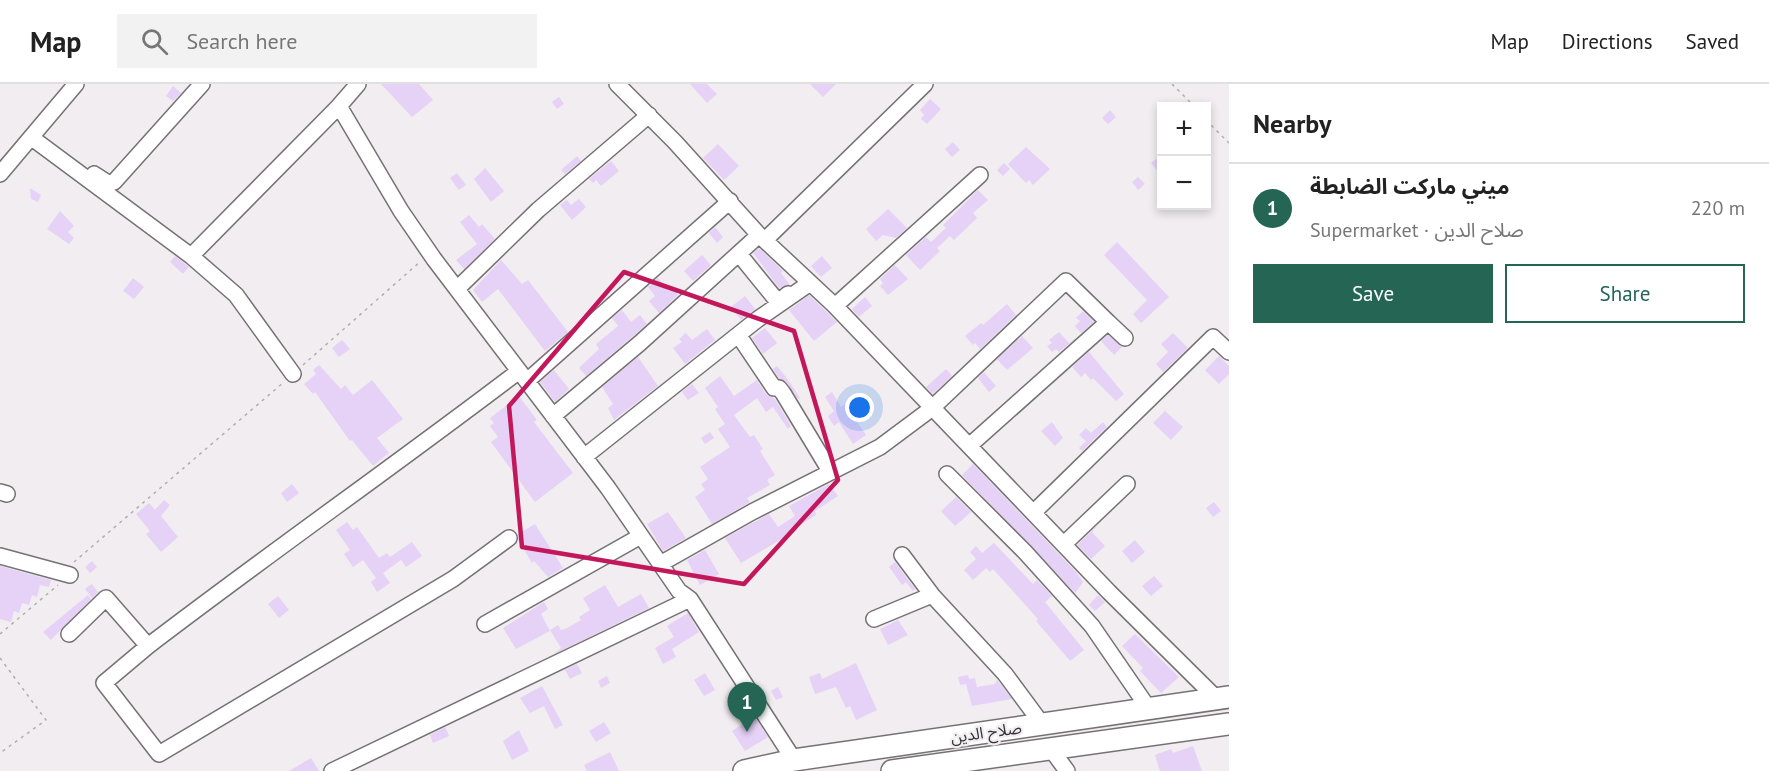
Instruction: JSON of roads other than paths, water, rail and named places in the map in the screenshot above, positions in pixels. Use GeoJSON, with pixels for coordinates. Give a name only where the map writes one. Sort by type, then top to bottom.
{"type":"FeatureCollection","features":[{"type":"Feature","properties":{"kind":"highway","name":"صلاح الدين"},"geometry":{"type":"LineString","coordinates":[[744,771],[794,760],[1223,698]]}},
{"type":"Feature","properties":{"kind":"highway","name":"صلاح الدين"},"geometry":{"type":"LineString","coordinates":[[892,771],[1229,724]]}},
{"type":"Feature","properties":{"kind":"street"},"geometry":{"type":"LineString","coordinates":[[0,174],[33,138],[76,84]]}},
{"type":"Feature","properties":{"kind":"street"},"geometry":{"type":"LineString","coordinates":[[33,138],[108,183],[114,182],[202,84]]}},
{"type":"Feature","properties":{"kind":"street"},"geometry":{"type":"LineString","coordinates":[[191,256],[358,84]]}},
{"type":"Feature","properties":{"kind":"street"},"geometry":{"type":"LineString","coordinates":[[617,84],[762,237],[835,306],[931,409],[1034,512],[1109,592],[1223,698]]}},
{"type":"Feature","properties":{"kind":"street"},"geometry":{"type":"LineString","coordinates":[[553,416],[640,343],[739,254],[762,237],[925,84]]}},
{"type":"Feature","properties":{"kind":"street"},"geometry":{"type":"LineString","coordinates":[[339,106],[401,211],[434,259],[584,457],[679,591],[690,599],[794,760]]}},
{"type":"Feature","properties":{"kind":"street"},"geometry":{"type":"LineString","coordinates":[[458,288],[538,210],[648,115]]}},
{"type":"Feature","properties":{"kind":"street"},"geometry":{"type":"LineString","coordinates":[[33,138],[191,256],[236,295],[292,374]]}},
{"type":"Feature","properties":{"kind":"street"},"geometry":{"type":"LineString","coordinates":[[835,306],[980,175]]}},
{"type":"Feature","properties":{"kind":"street"},"geometry":{"type":"LineString","coordinates":[[509,538],[453,579],[159,754],[104,683],[148,646],[264,557],[523,376],[730,201]]}},
{"type":"Feature","properties":{"kind":"street"},"geometry":{"type":"LineString","coordinates":[[739,254],[778,302],[808,281]]}},
{"type":"Feature","properties":{"kind":"street"},"geometry":{"type":"LineString","coordinates":[[584,457],[808,281]]}},
{"type":"Feature","properties":{"kind":"street"},"geometry":{"type":"LineString","coordinates":[[660,564],[830,471],[880,447],[931,409],[1066,281],[1125,338]]}},
{"type":"Feature","properties":{"kind":"street"},"geometry":{"type":"LineString","coordinates":[[969,446],[1108,322]]}},
{"type":"Feature","properties":{"kind":"street"},"geometry":{"type":"LineString","coordinates":[[739,336],[774,388],[779,388],[783,393],[830,471]]}},
{"type":"Feature","properties":{"kind":"street"},"geometry":{"type":"LineString","coordinates":[[1034,512],[1213,337],[1229,352]]}},
{"type":"Feature","properties":{"kind":"street"},"geometry":{"type":"LineString","coordinates":[[947,474],[1025,552],[1092,626],[1149,709]]}},
{"type":"Feature","properties":{"kind":"street"},"geometry":{"type":"LineString","coordinates":[[1064,544],[1127,484]]}},
{"type":"Feature","properties":{"kind":"street"},"geometry":{"type":"LineString","coordinates":[[485,624],[639,537]]}},
{"type":"Feature","properties":{"kind":"street"},"geometry":{"type":"LineString","coordinates":[[902,555],[932,595],[1005,674],[1042,724]]}},
{"type":"Feature","properties":{"kind":"street"},"geometry":{"type":"LineString","coordinates":[[0,556],[70,575]]}},
{"type":"Feature","properties":{"kind":"street"},"geometry":{"type":"LineString","coordinates":[[874,619],[932,595]]}},
{"type":"Feature","properties":{"kind":"street"},"geometry":{"type":"LineString","coordinates":[[69,634],[106,598],[148,646]]}},
{"type":"Feature","properties":{"kind":"street"},"geometry":{"type":"LineString","coordinates":[[332,771],[690,599]]}},
{"type":"Feature","properties":{"kind":"street"},"geometry":{"type":"LineString","coordinates":[[1051,749],[1067,771]]}},
{"type":"Feature","properties":{"kind":"place","name":"ميني ماركت الضابطة"},"geometry":{"type":"Point","coordinates":[747,732]}}]}
